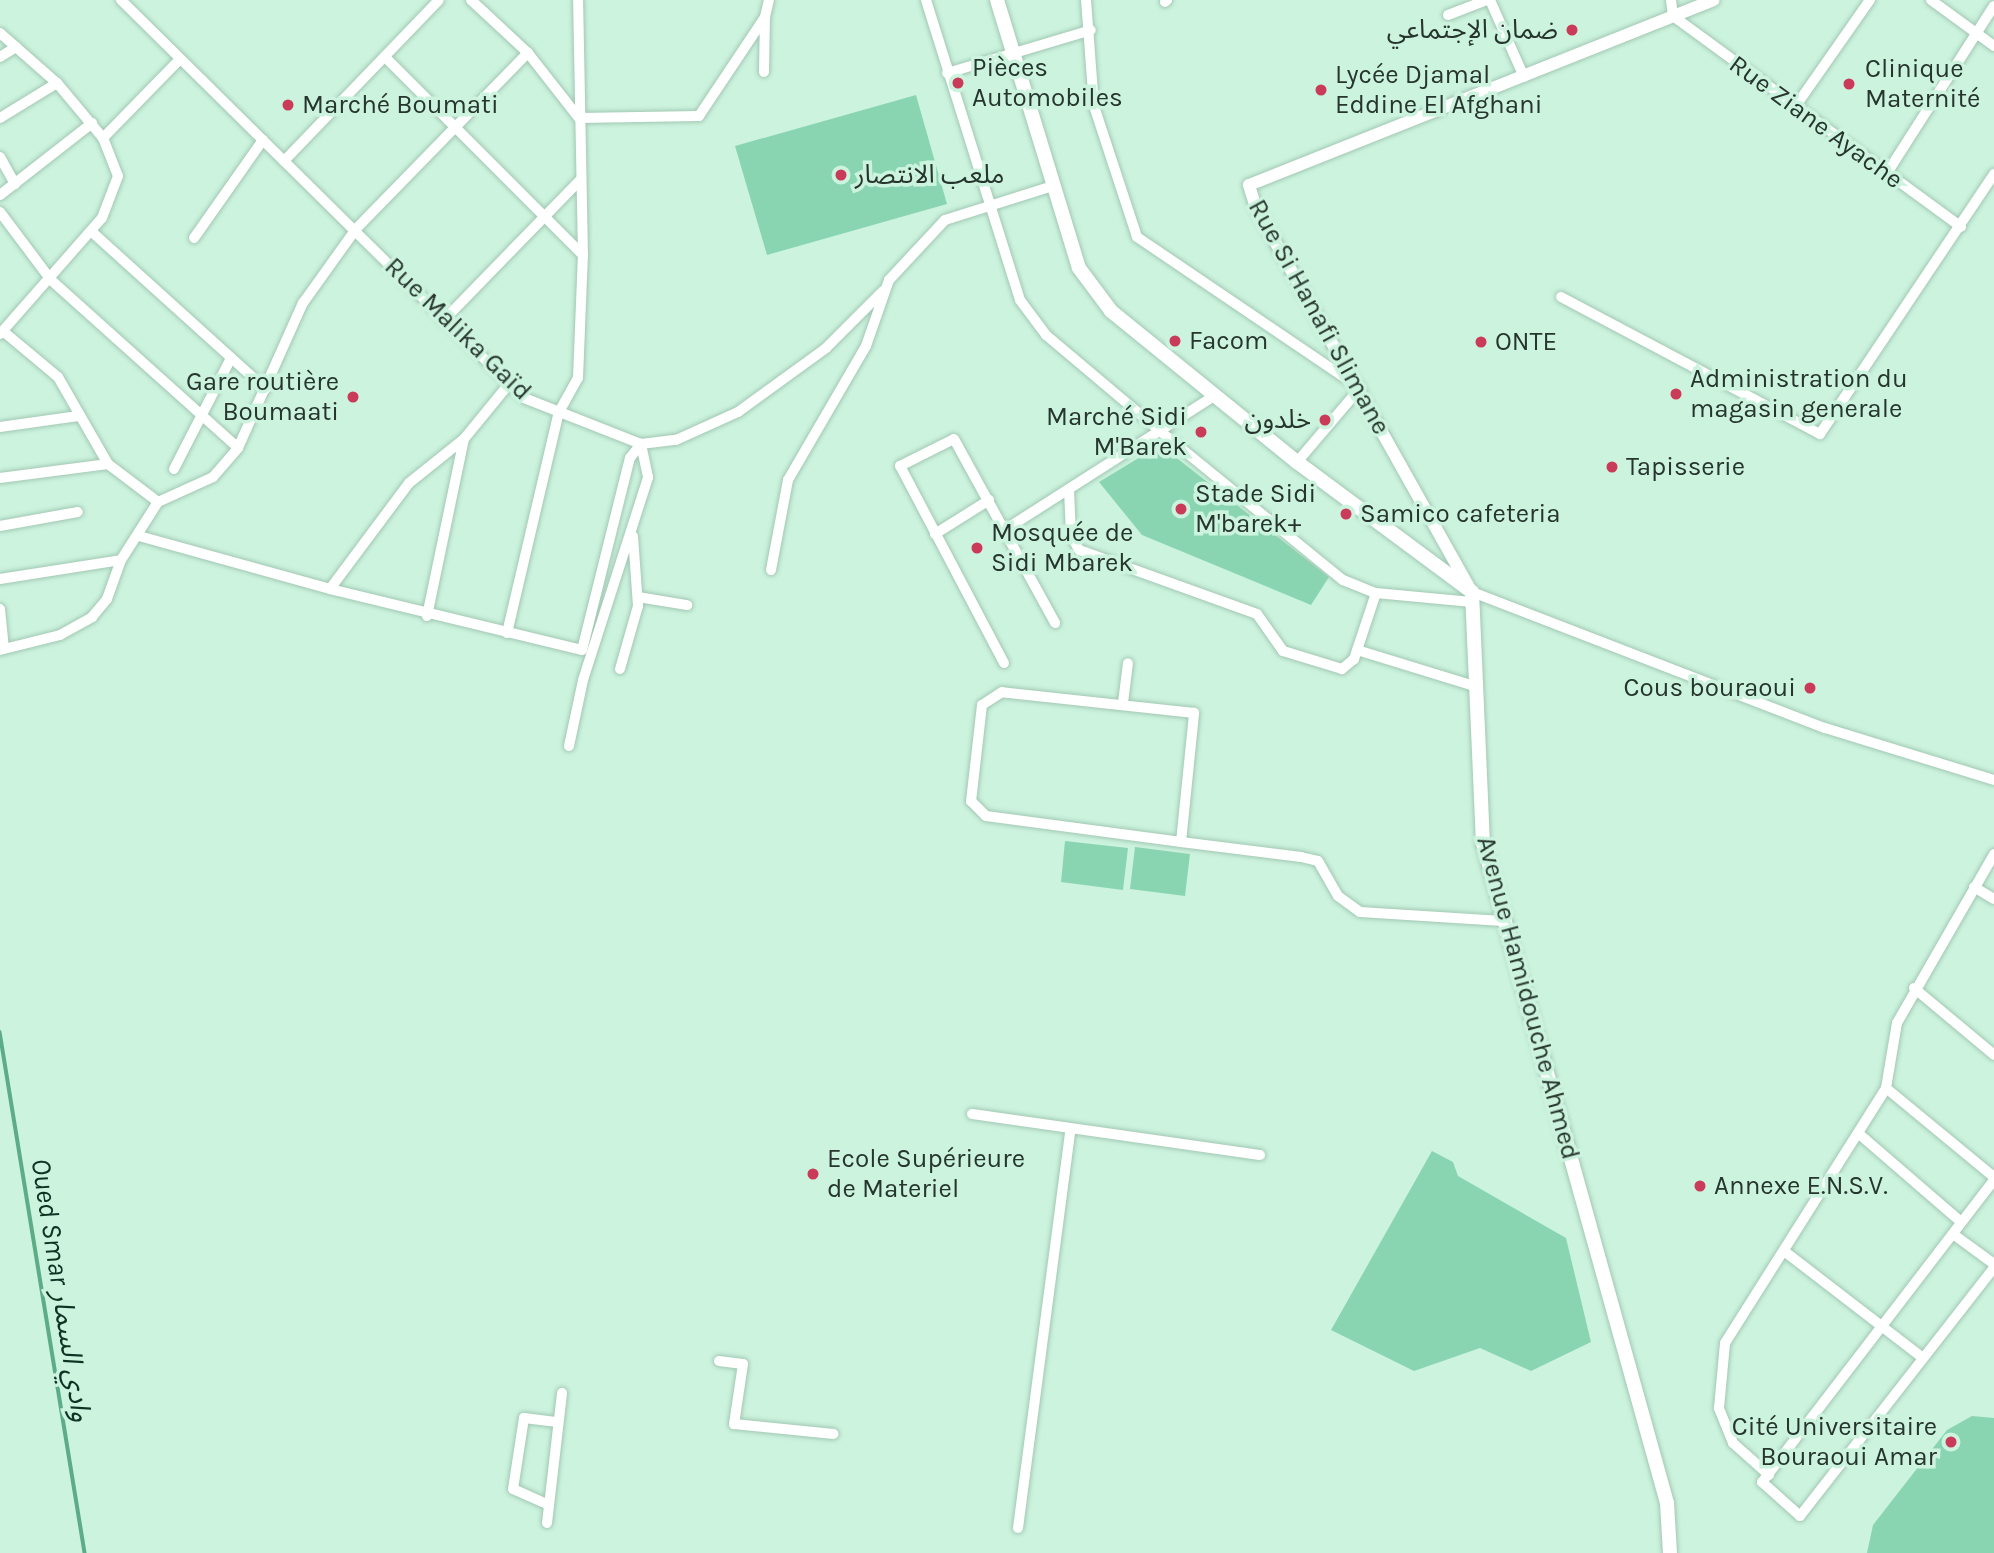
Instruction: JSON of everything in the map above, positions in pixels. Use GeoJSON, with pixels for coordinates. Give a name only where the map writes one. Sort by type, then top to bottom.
{"type":"FeatureCollection","features":[{"type":"Feature","properties":{"kind":"main road"},"geometry":{"type":"LineString","coordinates":[[997,0],[1079,268],[1111,311],[1297,462],[1472,597]]}},
{"type":"Feature","properties":{"kind":"main road","name":"Avenue Hamidouche Ahmed"},"geometry":{"type":"LineString","coordinates":[[1472,597],[1483,843],[1667,1503],[1670,1553]]}},
{"type":"Feature","properties":{"kind":"street","name":"Rue Malika Gaïd"},"geometry":{"type":"LineString","coordinates":[[121,0],[356,229],[524,398],[641,444],[676,440],[738,412],[826,348],[883,291]]}},
{"type":"Feature","properties":{"kind":"street"},"geometry":{"type":"LineString","coordinates":[[284,161],[388,60],[439,0]]}},
{"type":"Feature","properties":{"kind":"street"},"geometry":{"type":"LineString","coordinates":[[471,0],[528,53],[579,118]]}},
{"type":"Feature","properties":{"kind":"street"},"geometry":{"type":"LineString","coordinates":[[507,633],[559,412],[578,378],[583,256],[578,0]]}},
{"type":"Feature","properties":{"kind":"street"},"geometry":{"type":"LineString","coordinates":[[764,72],[765,17],[769,0]]}},
{"type":"Feature","properties":{"kind":"street"},"geometry":{"type":"LineString","coordinates":[[926,0],[986,207],[1020,300],[1046,335],[1343,580],[1376,593],[1472,597],[1825,728],[1994,780]]}},
{"type":"Feature","properties":{"kind":"street"},"geometry":{"type":"LineString","coordinates":[[1086,0],[1091,30],[1094,106],[1137,237],[1360,388],[1297,462]]}},
{"type":"Feature","properties":{"kind":"street"},"geometry":{"type":"LineString","coordinates":[[1448,15],[1488,0],[1524,77]]}},
{"type":"Feature","properties":{"kind":"street"},"geometry":{"type":"LineString","coordinates":[[1671,0],[1673,16]]}},
{"type":"Feature","properties":{"kind":"street","name":"Rue Si Hanafi Slimane"},"geometry":{"type":"LineString","coordinates":[[1472,597],[1360,388],[1256,208],[1249,185],[1713,0]]}},
{"type":"Feature","properties":{"kind":"street"},"geometry":{"type":"LineString","coordinates":[[1795,107],[1870,0]]}},
{"type":"Feature","properties":{"kind":"street"},"geometry":{"type":"LineString","coordinates":[[1931,0],[1994,46]]}},
{"type":"Feature","properties":{"kind":"street"},"geometry":{"type":"LineString","coordinates":[[1886,173],[1994,6]]}},
{"type":"Feature","properties":{"kind":"street","name":"Rue Ziane Ayache"},"geometry":{"type":"LineString","coordinates":[[1673,16],[1961,227]]}},
{"type":"Feature","properties":{"kind":"street"},"geometry":{"type":"LineString","coordinates":[[579,118],[699,116],[765,17]]}},
{"type":"Feature","properties":{"kind":"street"},"geometry":{"type":"LineString","coordinates":[[947,73],[1091,30]]}},
{"type":"Feature","properties":{"kind":"street"},"geometry":{"type":"LineString","coordinates":[[0,33],[57,83],[92,123],[103,138],[118,176],[92,232],[2,333],[58,377],[108,464],[159,502]]}},
{"type":"Feature","properties":{"kind":"street"},"geometry":{"type":"LineString","coordinates":[[0,57],[16,47]]}},
{"type":"Feature","properties":{"kind":"street"},"geometry":{"type":"LineString","coordinates":[[0,609],[2,650],[60,635],[92,617],[107,599],[121,560],[159,502],[213,477],[238,448],[303,303],[356,229],[458,129],[528,53]]}},
{"type":"Feature","properties":{"kind":"street"},"geometry":{"type":"LineString","coordinates":[[103,138],[180,58]]}},
{"type":"Feature","properties":{"kind":"street"},"geometry":{"type":"LineString","coordinates":[[388,60],[549,216],[583,256]]}},
{"type":"Feature","properties":{"kind":"street"},"geometry":{"type":"LineString","coordinates":[[0,118],[57,83]]}},
{"type":"Feature","properties":{"kind":"street"},"geometry":{"type":"LineString","coordinates":[[0,195],[92,123]]}},
{"type":"Feature","properties":{"kind":"street"},"geometry":{"type":"LineString","coordinates":[[194,238],[263,140]]}},
{"type":"Feature","properties":{"kind":"street"},"geometry":{"type":"LineString","coordinates":[[0,158],[15,184]]}},
{"type":"Feature","properties":{"kind":"street"},"geometry":{"type":"LineString","coordinates":[[1561,298],[1816,432],[1828,430],[1994,174]]}},
{"type":"Feature","properties":{"kind":"street"},"geometry":{"type":"LineString","coordinates":[[444,320],[549,216],[581,179]]}},
{"type":"Feature","properties":{"kind":"street"},"geometry":{"type":"LineString","coordinates":[[771,570],[788,480],[866,346],[883,291],[918,242],[945,220],[1053,186]]}},
{"type":"Feature","properties":{"kind":"street"},"geometry":{"type":"LineString","coordinates":[[0,212],[51,280],[238,448]]}},
{"type":"Feature","properties":{"kind":"street"},"geometry":{"type":"LineString","coordinates":[[92,232],[266,389]]}},
{"type":"Feature","properties":{"kind":"street"},"geometry":{"type":"LineString","coordinates":[[174,468],[230,358]]}},
{"type":"Feature","properties":{"kind":"street"},"geometry":{"type":"LineString","coordinates":[[330,589],[409,483],[464,439],[509,384]]}},
{"type":"Feature","properties":{"kind":"street"},"geometry":{"type":"LineString","coordinates":[[1003,531],[1214,396]]}},
{"type":"Feature","properties":{"kind":"street"},"geometry":{"type":"LineString","coordinates":[[0,426],[78,416]]}},
{"type":"Feature","properties":{"kind":"street"},"geometry":{"type":"LineString","coordinates":[[428,616],[464,439]]}},
{"type":"Feature","properties":{"kind":"street"},"geometry":{"type":"LineString","coordinates":[[1004,663],[901,466],[954,439],[1055,623]]}},
{"type":"Feature","properties":{"kind":"street"},"geometry":{"type":"LineString","coordinates":[[569,746],[583,680],[648,477],[641,444]]}},
{"type":"Feature","properties":{"kind":"street"},"geometry":{"type":"LineString","coordinates":[[139,536],[428,616],[582,650],[630,458],[641,444]]}},
{"type":"Feature","properties":{"kind":"street"},"geometry":{"type":"LineString","coordinates":[[0,478],[108,464]]}},
{"type":"Feature","properties":{"kind":"street"},"geometry":{"type":"LineString","coordinates":[[1069,490],[1071,535],[1079,550],[1257,614],[1283,651],[1342,669],[1357,650],[1376,593]]}},
{"type":"Feature","properties":{"kind":"street"},"geometry":{"type":"LineString","coordinates":[[935,534],[989,499]]}},
{"type":"Feature","properties":{"kind":"street"},"geometry":{"type":"LineString","coordinates":[[0,526],[78,512]]}},
{"type":"Feature","properties":{"kind":"street"},"geometry":{"type":"LineString","coordinates":[[620,669],[638,597],[632,532]]}},
{"type":"Feature","properties":{"kind":"street"},"geometry":{"type":"LineString","coordinates":[[0,579],[121,560]]}},
{"type":"Feature","properties":{"kind":"street"},"geometry":{"type":"LineString","coordinates":[[638,597],[687,606]]}},
{"type":"Feature","properties":{"kind":"street"},"geometry":{"type":"LineString","coordinates":[[1357,650],[1477,687]]}},
{"type":"Feature","properties":{"kind":"street"},"geometry":{"type":"LineString","coordinates":[[1123,703],[1128,663]]}},
{"type":"Feature","properties":{"kind":"street"},"geometry":{"type":"LineString","coordinates":[[1181,842],[1198,720],[1188,709],[990,696],[982,705],[975,810],[1181,842],[1318,861],[1338,896],[1360,912],[1503,921]]}},
{"type":"Feature","properties":{"kind":"street"},"geometry":{"type":"LineString","coordinates":[[1769,1475],[1733,1443],[1719,1408],[1717,1378],[1725,1343],[1886,1088],[1897,1023],[1914,988],[1994,854]]}},
{"type":"Feature","properties":{"kind":"street"},"geometry":{"type":"LineString","coordinates":[[1974,887],[1994,899]]}},
{"type":"Feature","properties":{"kind":"street"},"geometry":{"type":"LineString","coordinates":[[1914,988],[1994,1055]]}},
{"type":"Feature","properties":{"kind":"street"},"geometry":{"type":"LineString","coordinates":[[1886,1088],[1994,1178],[1762,1482],[1800,1516],[1994,1266],[1953,1234]]}},
{"type":"Feature","properties":{"kind":"street"},"geometry":{"type":"LineString","coordinates":[[972,1114],[1260,1155]]}},
{"type":"Feature","properties":{"kind":"street"},"geometry":{"type":"LineString","coordinates":[[1018,1528],[1071,1128]]}},
{"type":"Feature","properties":{"kind":"street"},"geometry":{"type":"LineString","coordinates":[[1858,1133],[1961,1222]]}},
{"type":"Feature","properties":{"kind":"street"},"geometry":{"type":"LineString","coordinates":[[1784,1251],[1923,1358]]}},
{"type":"Feature","properties":{"kind":"street"},"geometry":{"type":"LineString","coordinates":[[719,1361],[743,1364],[734,1424],[834,1434]]}},
{"type":"Feature","properties":{"kind":"street"},"geometry":{"type":"LineString","coordinates":[[547,1523],[562,1393]]}},
{"type":"Feature","properties":{"kind":"street"},"geometry":{"type":"LineString","coordinates":[[549,1505],[513,1489],[524,1418],[558,1422]]}},
{"type":"Feature","properties":{"kind":"green space","name":"ملعب الانتصار"},"geometry":{"type":"Polygon","coordinates":[[[916,95],[947,204],[767,255],[735,146],[916,95]]]}},
{"type":"Feature","properties":{"kind":"green space","name":"Stade Sidi M'barek+"},"geometry":{"type":"Polygon","coordinates":[[[1160,445],[1329,577],[1311,605],[1142,535],[1099,482],[1160,445]]]}},
{"type":"Feature","properties":{"kind":"green space"},"geometry":{"type":"Polygon","coordinates":[[[1065,841],[1128,848],[1123,890],[1061,882],[1065,841]]]}},
{"type":"Feature","properties":{"kind":"green space"},"geometry":{"type":"Polygon","coordinates":[[[1135,847],[1190,854],[1185,896],[1130,889],[1135,847]]]}},
{"type":"Feature","properties":{"kind":"green space"},"geometry":{"type":"Polygon","coordinates":[[[1432,1151],[1453,1162],[1458,1176],[1566,1238],[1591,1342],[1531,1371],[1480,1348],[1414,1371],[1331,1330],[1432,1151]]]}},
{"type":"Feature","properties":{"kind":"green space","name":"Cité Universitaire Bouraoui Amar"},"geometry":{"type":"Polygon","coordinates":[[[1972,1416],[1994,1418],[1994,1553],[1867,1553],[1873,1525],[1947,1430],[1972,1416]]]}},
{"type":"Feature","properties":{"kind":"waterway","name":"Oued Smar وادي السمار"},"geometry":{"type":"LineString","coordinates":[[0,1032],[85,1553]]}},
{"type":"Feature","properties":{"kind":"place","name":"ضمان الإجتماعي"},"geometry":{"type":"Point","coordinates":[1572,30]}},
{"type":"Feature","properties":{"kind":"place","name":"Pièces Automobiles"},"geometry":{"type":"Point","coordinates":[958,83]}},
{"type":"Feature","properties":{"kind":"place","name":"Clinique Maternité"},"geometry":{"type":"Point","coordinates":[1849,84]}},
{"type":"Feature","properties":{"kind":"place","name":"Lycée Djamal Eddine El Afghani"},"geometry":{"type":"Point","coordinates":[1321,90]}},
{"type":"Feature","properties":{"kind":"place","name":"Marché Boumati"},"geometry":{"type":"Point","coordinates":[288,105]}},
{"type":"Feature","properties":{"kind":"place","name":"ملعب الانتصار"},"geometry":{"type":"Point","coordinates":[841,175]}},
{"type":"Feature","properties":{"kind":"place","name":"Facom"},"geometry":{"type":"Point","coordinates":[1175,341]}},
{"type":"Feature","properties":{"kind":"place","name":"ONTE"},"geometry":{"type":"Point","coordinates":[1481,342]}},
{"type":"Feature","properties":{"kind":"place","name":"Administration du magasin generale"},"geometry":{"type":"Point","coordinates":[1676,394]}},
{"type":"Feature","properties":{"kind":"place","name":"Gare routière Boumaati"},"geometry":{"type":"Point","coordinates":[353,397]}},
{"type":"Feature","properties":{"kind":"place","name":"خلدون"},"geometry":{"type":"Point","coordinates":[1325,420]}},
{"type":"Feature","properties":{"kind":"place","name":"Marché Sidi M'Barek"},"geometry":{"type":"Point","coordinates":[1201,432]}},
{"type":"Feature","properties":{"kind":"place","name":"Tapisserie"},"geometry":{"type":"Point","coordinates":[1612,467]}},
{"type":"Feature","properties":{"kind":"place","name":"Stade Sidi M'barek+"},"geometry":{"type":"Point","coordinates":[1181,509]}},
{"type":"Feature","properties":{"kind":"place","name":"Samico cafeteria"},"geometry":{"type":"Point","coordinates":[1346,514]}},
{"type":"Feature","properties":{"kind":"place","name":"Mosquée de Sidi Mbarek"},"geometry":{"type":"Point","coordinates":[977,548]}},
{"type":"Feature","properties":{"kind":"place","name":"Cous bouraoui"},"geometry":{"type":"Point","coordinates":[1810,688]}},
{"type":"Feature","properties":{"kind":"place","name":"Ecole Supérieure de Materiel"},"geometry":{"type":"Point","coordinates":[813,1174]}},
{"type":"Feature","properties":{"kind":"place","name":"Annexe E.N.S.V."},"geometry":{"type":"Point","coordinates":[1700,1186]}},
{"type":"Feature","properties":{"kind":"place","name":"Cité Universitaire Bouraoui Amar"},"geometry":{"type":"Point","coordinates":[1951,1442]}}]}
